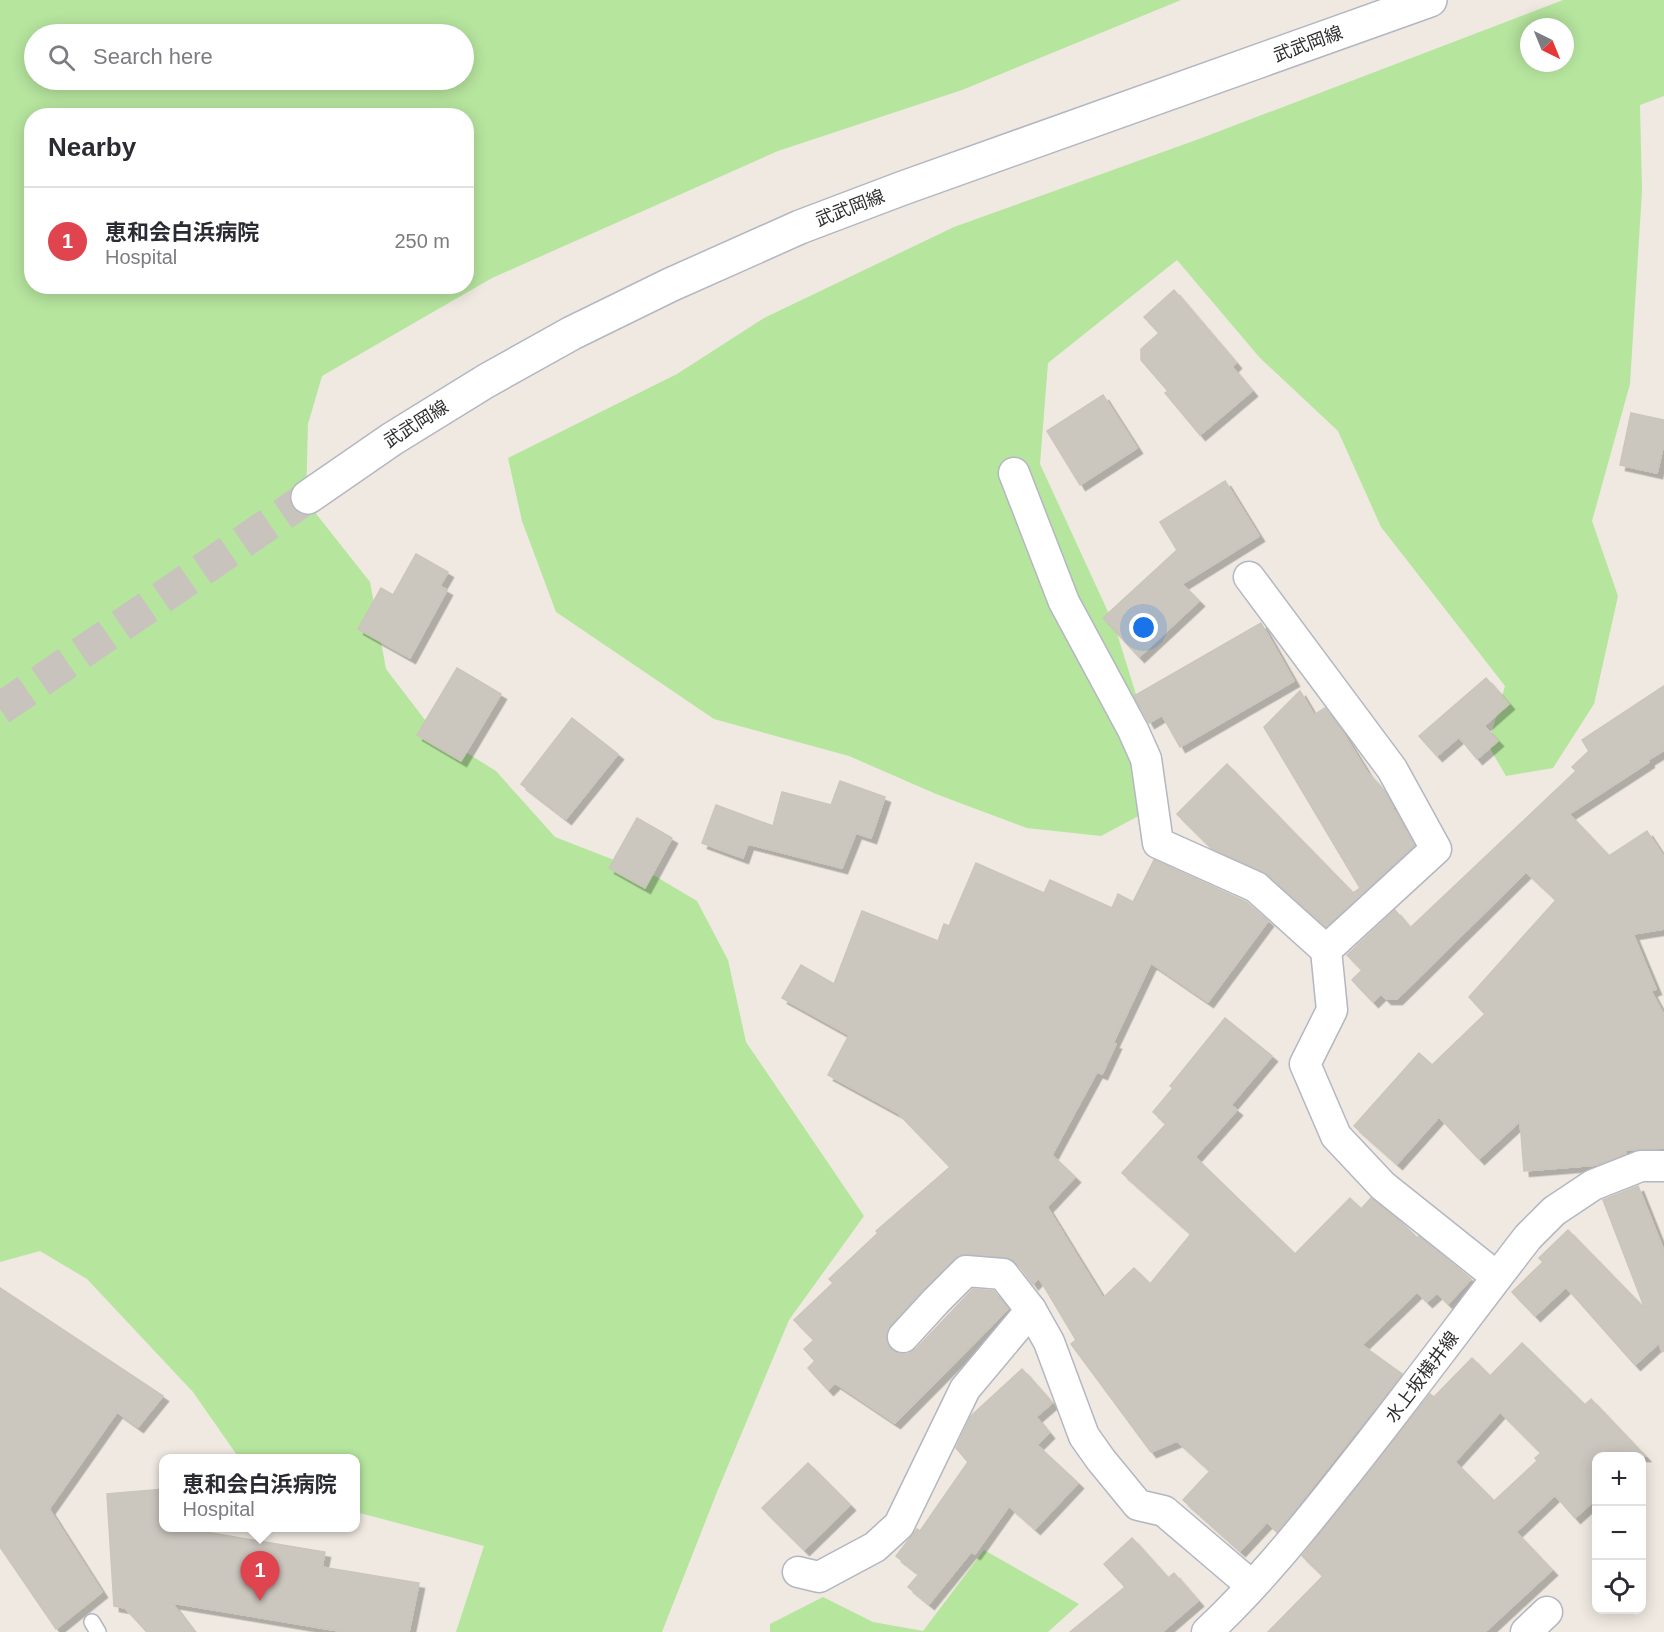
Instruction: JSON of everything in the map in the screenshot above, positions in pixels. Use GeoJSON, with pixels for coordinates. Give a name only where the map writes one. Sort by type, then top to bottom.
{"type":"FeatureCollection","features":[{"type":"Feature","properties":{"kind":"street","name":"武武岡線"},"geometry":{"type":"LineString","coordinates":[[308,496],[392,439],[486,381],[572,333],[670,285],[800,227],[1430,0]]}},
{"type":"Feature","properties":{"kind":"street"},"geometry":{"type":"LineString","coordinates":[[1014,473],[1064,602],[1133,730],[1146,759],[1158,843],[1256,886],[1326,950],[1332,1010],[1305,1064],[1336,1136],[1383,1186],[1497,1277]]}},
{"type":"Feature","properties":{"kind":"street"},"geometry":{"type":"LineString","coordinates":[[1249,577],[1392,769],[1436,849],[1326,950]]}},
{"type":"Feature","properties":{"kind":"street","name":"水上坂横井線"},"geometry":{"type":"LineString","coordinates":[[1207,1632],[1293,1541],[1392,1416],[1528,1237],[1554,1211],[1593,1185],[1641,1166],[1664,1166]]}},
{"type":"Feature","properties":{"kind":"street"},"geometry":{"type":"LineString","coordinates":[[903,1337],[966,1271],[1003,1274],[1030,1310],[1049,1342],[1084,1436],[1101,1460],[1138,1504],[1164,1511],[1252,1586]]}},
{"type":"Feature","properties":{"kind":"street"},"geometry":{"type":"LineString","coordinates":[[798,1572],[819,1577],[875,1547],[898,1525],[965,1389],[1030,1310]]}},
{"type":"Feature","properties":{"kind":"green space"},"geometry":{"type":"Polygon","coordinates":[[[0,0],[1181,0],[962,90],[778,151],[492,278],[474,288],[474,108],[24,108],[24,294],[464,294],[322,376],[308,424],[306,501],[370,582],[386,669],[435,733],[496,771],[555,837],[655,876],[697,901],[728,960],[746,1042],[864,1216],[789,1320],[717,1492],[662,1632],[456,1632],[484,1546],[360,1513],[360,1454],[236,1454],[193,1392],[87,1279],[40,1251],[0,1262],[0,0]]]}},
{"type":"Feature","properties":{"kind":"green space"},"geometry":{"type":"Polygon","coordinates":[[[1563,0],[1664,0],[1664,96],[1640,105],[1642,191],[1630,384],[1592,521],[1618,596],[1594,704],[1553,768],[1506,776],[1488,745],[1505,686],[1381,527],[1338,431],[1260,358],[1177,260],[1048,363],[1040,464],[1115,627],[1153,749],[1144,813],[1101,836],[1027,828],[936,794],[849,756],[714,719],[556,612],[522,521],[508,458],[677,374],[764,318],[954,227],[1199,139],[1563,0]]]}},
{"type":"Feature","properties":{"kind":"green space"},"geometry":{"type":"Polygon","coordinates":[[[984,1550],[1079,1604],[1048,1632],[770,1632],[770,1624],[823,1597],[873,1622],[923,1631],[984,1550]]]}},
{"type":"Feature","properties":{"kind":"building"},"geometry":{"type":"Polygon","coordinates":[[[1174,290],[1236,363],[1232,367],[1252,391],[1200,435],[1165,393],[1168,391],[1141,360],[1141,349],[1159,333],[1144,317],[1174,290]]]}},
{"type":"Feature","properties":{"kind":"building"},"geometry":{"type":"Polygon","coordinates":[[[1103,395],[1137,448],[1080,485],[1047,431],[1103,395]]]}},
{"type":"Feature","properties":{"kind":"building"},"geometry":{"type":"Polygon","coordinates":[[[1631,413],[1664,420],[1664,443],[1657,473],[1620,465],[1631,413]]]}},
{"type":"Feature","properties":{"kind":"building"},"geometry":{"type":"Polygon","coordinates":[[[1225,481],[1259,536],[1182,584],[1199,601],[1139,657],[1103,618],[1177,550],[1160,522],[1225,481]]]}},
{"type":"Feature","properties":{"kind":"building"},"geometry":{"type":"Polygon","coordinates":[[[416,554],[448,572],[440,586],[447,590],[410,658],[358,629],[381,588],[393,595],[416,554]]]}},
{"type":"Feature","properties":{"kind":"building"},"geometry":{"type":"Polygon","coordinates":[[[1261,623],[1294,681],[1180,747],[1162,715],[1149,723],[1134,696],[1261,623]]]}},
{"type":"Feature","properties":{"kind":"building"},"geometry":{"type":"Polygon","coordinates":[[[457,668],[501,694],[461,761],[417,735],[457,668]]]}},
{"type":"Feature","properties":{"kind":"building"},"geometry":{"type":"Polygon","coordinates":[[[1486,678],[1509,704],[1484,726],[1498,741],[1477,759],[1459,737],[1437,756],[1419,736],[1486,678]]]}},
{"type":"Feature","properties":{"kind":"building"},"geometry":{"type":"Polygon","coordinates":[[[1664,686],[1664,750],[1569,814],[1609,856],[1647,831],[1664,857],[1664,929],[1633,934],[1656,989],[1651,991],[1664,1015],[1664,1148],[1625,1150],[1626,1153],[1597,1165],[1524,1171],[1520,1121],[1479,1159],[1439,1117],[1397,1164],[1354,1126],[1419,1053],[1432,1065],[1485,1014],[1469,997],[1556,900],[1526,872],[1397,999],[1386,999],[1381,994],[1373,1002],[1352,980],[1362,970],[1347,955],[1395,910],[1410,928],[1576,771],[1572,767],[1589,751],[1582,740],[1664,686]]]}},
{"type":"Feature","properties":{"kind":"building"},"geometry":{"type":"Polygon","coordinates":[[[1300,691],[1314,715],[1325,708],[1340,728],[1367,772],[1385,792],[1414,845],[1326,927],[1267,874],[1211,848],[1177,814],[1227,764],[1353,893],[1360,888],[1264,727],[1300,691]]]}},
{"type":"Feature","properties":{"kind":"building"},"geometry":{"type":"Polygon","coordinates":[[[572,718],[618,754],[566,819],[521,784],[572,718]]]}},
{"type":"Feature","properties":{"kind":"building"},"geometry":{"type":"Polygon","coordinates":[[[840,781],[885,797],[871,838],[856,833],[842,868],[748,844],[743,858],[702,843],[716,805],[773,826],[782,792],[831,805],[840,781]]]}},
{"type":"Feature","properties":{"kind":"building"},"geometry":{"type":"Polygon","coordinates":[[[637,818],[672,838],[645,888],[609,868],[637,818]]]}},
{"type":"Feature","properties":{"kind":"building"},"geometry":{"type":"Polygon","coordinates":[[[1154,860],[1246,902],[1268,921],[1208,1002],[1151,963],[1113,1043],[1116,1044],[1102,1074],[1097,1072],[1052,1155],[1075,1177],[1047,1207],[1103,1298],[1134,1268],[1150,1284],[1191,1234],[1122,1173],[1166,1124],[1153,1112],[1173,1088],[1170,1086],[1225,1018],[1272,1056],[1231,1105],[1237,1110],[1195,1157],[1295,1254],[1350,1198],[1361,1209],[1371,1198],[1417,1238],[1419,1236],[1471,1279],[1448,1304],[1437,1293],[1427,1302],[1417,1292],[1362,1345],[1402,1374],[1277,1532],[1267,1522],[1240,1551],[1183,1500],[1210,1471],[1177,1441],[1151,1452],[1071,1344],[1076,1340],[1039,1278],[1033,1284],[1017,1263],[1011,1259],[960,1255],[890,1325],[886,1334],[887,1343],[899,1354],[908,1354],[916,1349],[973,1289],[994,1291],[1008,1309],[895,1423],[835,1383],[828,1390],[808,1368],[815,1361],[804,1349],[814,1340],[794,1320],[833,1283],[829,1279],[878,1233],[876,1231],[950,1167],[898,1113],[828,1075],[849,1035],[782,998],[801,965],[834,984],[862,911],[938,941],[944,924],[949,926],[976,863],[1044,893],[1050,880],[1112,908],[1118,894],[1133,902],[1154,860]]]}},
{"type":"Feature","properties":{"kind":"building"},"geometry":{"type":"Polygon","coordinates":[[[1638,1186],[1664,1251],[1664,1351],[1662,1352],[1659,1343],[1635,1365],[1566,1287],[1535,1316],[1512,1292],[1543,1262],[1539,1258],[1568,1230],[1645,1309],[1603,1200],[1638,1186]]]}},
{"type":"Feature","properties":{"kind":"building"},"geometry":{"type":"Polygon","coordinates":[[[0,1288],[163,1396],[138,1427],[117,1412],[49,1509],[102,1592],[56,1629],[0,1547],[0,1288]]]}},
{"type":"Feature","properties":{"kind":"building"},"geometry":{"type":"Polygon","coordinates":[[[1522,1343],[1585,1405],[1591,1399],[1641,1452],[1592,1452],[1592,1503],[1575,1518],[1555,1495],[1516,1532],[1552,1570],[1485,1632],[1268,1632],[1323,1576],[1302,1556],[1430,1394],[1434,1397],[1472,1358],[1490,1376],[1522,1343]],[[1500,1412],[1455,1462],[1494,1501],[1537,1461],[1535,1458],[1541,1453],[1500,1412]]]}},
{"type":"Feature","properties":{"kind":"building"},"geometry":{"type":"Polygon","coordinates":[[[1022,1369],[1052,1403],[1036,1417],[1049,1433],[1037,1445],[1078,1483],[1035,1529],[1009,1506],[975,1554],[971,1552],[929,1604],[908,1587],[919,1574],[896,1556],[917,1529],[920,1531],[968,1462],[956,1448],[971,1416],[1022,1369]]]}},
{"type":"Feature","properties":{"kind":"building"},"geometry":{"type":"Polygon","coordinates":[[[808,1463],[850,1505],[804,1550],[762,1508],[808,1463]]]}},
{"type":"Feature","properties":{"kind":"building"},"geometry":{"type":"Polygon","coordinates":[[[159,1489],[159,1532],[206,1532],[325,1552],[322,1567],[419,1583],[409,1632],[345,1632],[172,1603],[194,1632],[147,1632],[125,1608],[114,1606],[107,1494],[159,1489]]]}},
{"type":"Feature","properties":{"kind":"building"},"geometry":{"type":"Polygon","coordinates":[[[1132,1538],[1168,1578],[1174,1573],[1198,1601],[1162,1632],[1070,1632],[1125,1587],[1104,1564],[1132,1538]]]}},
{"type":"Feature","properties":{"kind":"tunnel"},"geometry":{"type":"LineString","coordinates":[[0,709],[308,497]]}},
{"type":"Feature","properties":{"kind":"place","name":"恵和会白浜病院"},"geometry":{"type":"Point","coordinates":[260,1601]}}]}
